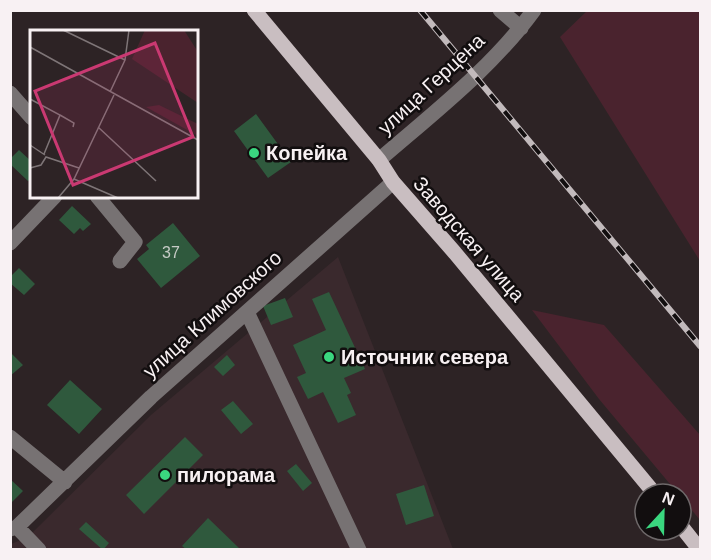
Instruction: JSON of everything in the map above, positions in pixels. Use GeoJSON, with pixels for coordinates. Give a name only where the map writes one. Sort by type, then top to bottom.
{"type":"FeatureCollection","features":[{"type":"Feature","properties":{"kind":"main road","name":"Заводская улица"},"geometry":{"type":"LineString","coordinates":[[254,10],[379,160],[393,182],[645,482]]}},
{"type":"Feature","properties":{"kind":"street"},"geometry":{"type":"LineString","coordinates":[[500,10],[521,28]]}},
{"type":"Feature","properties":{"kind":"street","name":"улица Герцена"},"geometry":{"type":"LineString","coordinates":[[379,160],[474,75],[521,28],[534,10]]}},
{"type":"Feature","properties":{"kind":"street"},"geometry":{"type":"LineString","coordinates":[[10,93],[30,116]]}},
{"type":"Feature","properties":{"kind":"street","name":"улица Климовского"},"geometry":{"type":"LineString","coordinates":[[14,528],[65,482],[151,397],[393,182]]}},
{"type":"Feature","properties":{"kind":"street"},"geometry":{"type":"LineString","coordinates":[[10,243],[53,198]]}},
{"type":"Feature","properties":{"kind":"street"},"geometry":{"type":"LineString","coordinates":[[99,198],[135,242],[120,261]]}},
{"type":"Feature","properties":{"kind":"street"},"geometry":{"type":"LineString","coordinates":[[247,312],[359,549]]}},
{"type":"Feature","properties":{"kind":"street"},"geometry":{"type":"LineString","coordinates":[[10,437],[65,482]]}},
{"type":"Feature","properties":{"kind":"street"},"geometry":{"type":"LineString","coordinates":[[14,528],[39,549]]}},
{"type":"Feature","properties":{"kind":"shaded area"},"geometry":{"type":"Polygon","coordinates":[[[587,11],[700,11],[700,261],[560,37],[587,11]]]}},
{"type":"Feature","properties":{"kind":"shaded area"},"geometry":{"type":"Polygon","coordinates":[[[338,257],[453,549],[11,550],[11,544],[28,537],[151,415],[338,257]]]}},
{"type":"Feature","properties":{"kind":"shaded area"},"geometry":{"type":"Polygon","coordinates":[[[532,310],[604,325],[700,435],[700,520],[693,512],[693,482],[668,482],[599,399],[532,310]]]}},
{"type":"Feature","properties":{"kind":"building"},"geometry":{"type":"Polygon","coordinates":[[[256,114],[291,162],[268,178],[234,131],[256,114]]]}},
{"type":"Feature","properties":{"kind":"building"},"geometry":{"type":"Polygon","coordinates":[[[19,150],[30,160],[30,180],[28,181],[10,164],[10,159],[19,150]]]}},
{"type":"Feature","properties":{"kind":"building"},"geometry":{"type":"Polygon","coordinates":[[[72,206],[91,224],[83,231],[80,228],[74,234],[59,220],[72,206]]]}},
{"type":"Feature","properties":{"kind":"building"},"geometry":{"type":"Polygon","coordinates":[[[173,223],[200,256],[161,288],[137,259],[149,249],[146,245],[173,223]]]}},
{"type":"Feature","properties":{"kind":"building"},"geometry":{"type":"Polygon","coordinates":[[[19,268],[35,284],[24,295],[10,283],[10,277],[19,268]]]}},
{"type":"Feature","properties":{"kind":"building","name":"Источник севера"},"geometry":{"type":"Polygon","coordinates":[[[329,292],[365,369],[344,378],[351,393],[347,395],[356,415],[338,423],[323,392],[308,399],[297,377],[306,373],[293,345],[326,330],[312,299],[329,292]]]}},
{"type":"Feature","properties":{"kind":"building"},"geometry":{"type":"Polygon","coordinates":[[[285,298],[293,317],[271,325],[263,306],[285,298]]]}},
{"type":"Feature","properties":{"kind":"building"},"geometry":{"type":"Polygon","coordinates":[[[10,352],[23,365],[10,376],[10,352]]]}},
{"type":"Feature","properties":{"kind":"building"},"geometry":{"type":"Polygon","coordinates":[[[227,355],[235,365],[223,376],[214,367],[227,355]]]}},
{"type":"Feature","properties":{"kind":"building"},"geometry":{"type":"Polygon","coordinates":[[[70,380],[102,409],[79,434],[47,405],[70,380]]]}},
{"type":"Feature","properties":{"kind":"building"},"geometry":{"type":"Polygon","coordinates":[[[233,401],[253,424],[241,434],[221,410],[233,401]]]}},
{"type":"Feature","properties":{"kind":"building","name":"пилорама"},"geometry":{"type":"Polygon","coordinates":[[[185,437],[203,455],[144,514],[126,495],[185,437]]]}},
{"type":"Feature","properties":{"kind":"building"},"geometry":{"type":"Polygon","coordinates":[[[296,464],[312,483],[303,491],[287,471],[296,464]]]}},
{"type":"Feature","properties":{"kind":"building"},"geometry":{"type":"Polygon","coordinates":[[[10,479],[23,491],[10,504],[10,479]]]}},
{"type":"Feature","properties":{"kind":"building"},"geometry":{"type":"Polygon","coordinates":[[[424,485],[434,516],[406,525],[396,494],[424,485]]]}},
{"type":"Feature","properties":{"kind":"building"},"geometry":{"type":"Polygon","coordinates":[[[208,518],[241,550],[187,550],[182,546],[208,518]]]}},
{"type":"Feature","properties":{"kind":"building"},"geometry":{"type":"Polygon","coordinates":[[[86,522],[109,543],[103,550],[79,529],[86,522]]]}},
{"type":"Feature","properties":{"kind":"railway"},"geometry":{"type":"LineString","coordinates":[[420,10],[700,346]]}},
{"type":"Feature","properties":{"kind":"place","name":"Копейка"},"geometry":{"type":"Point","coordinates":[254,153]}},
{"type":"Feature","properties":{"kind":"place","name":"Источник севера"},"geometry":{"type":"Point","coordinates":[329,357]}},
{"type":"Feature","properties":{"kind":"place","name":"пилорама"},"geometry":{"type":"Point","coordinates":[165,475]}}]}
